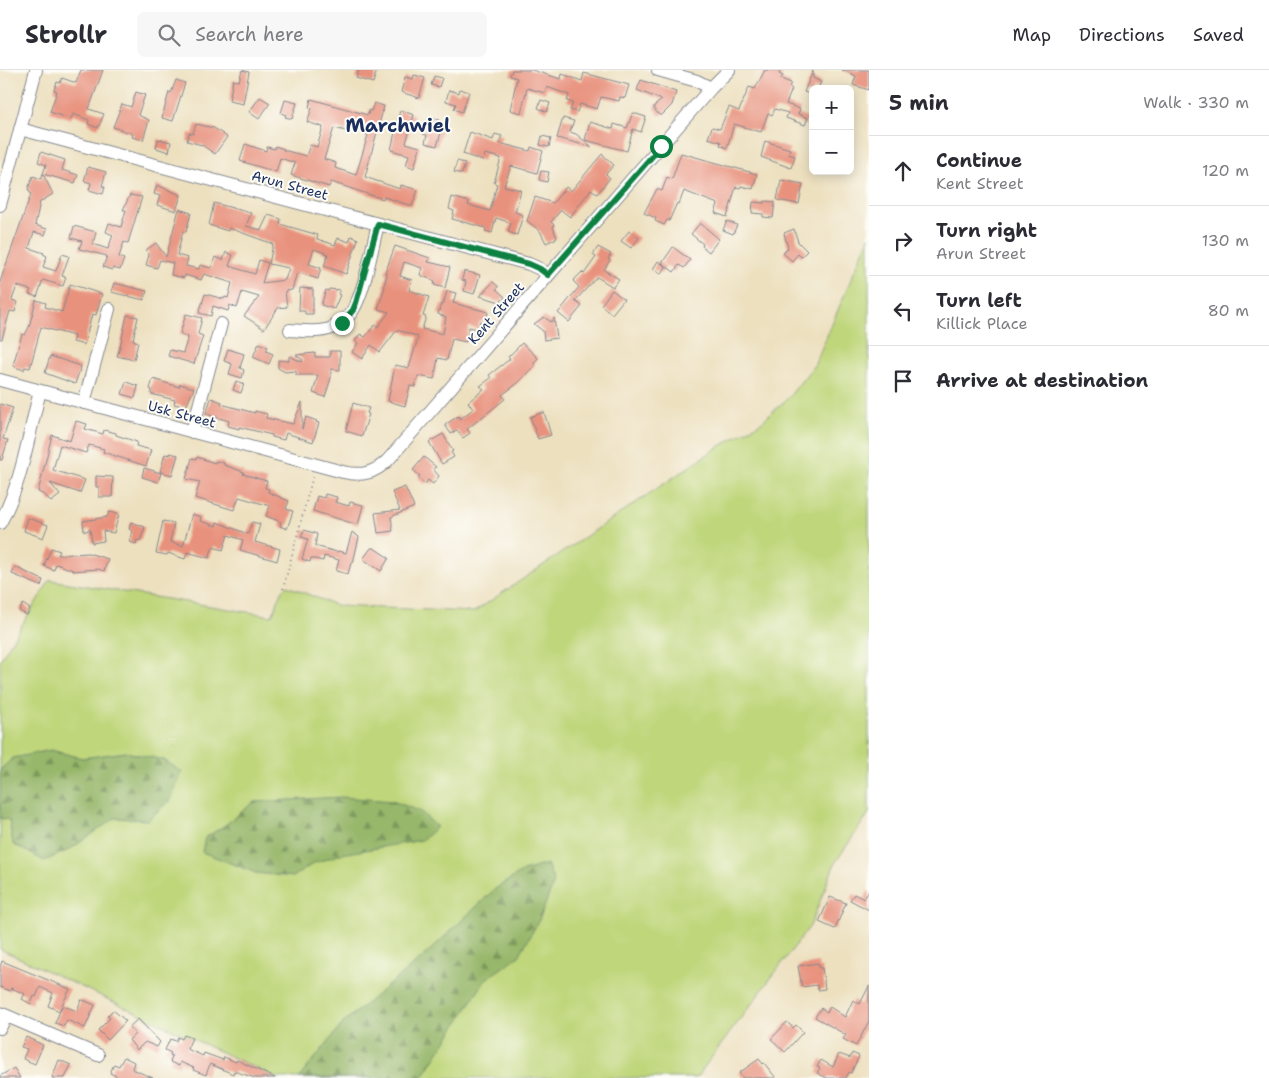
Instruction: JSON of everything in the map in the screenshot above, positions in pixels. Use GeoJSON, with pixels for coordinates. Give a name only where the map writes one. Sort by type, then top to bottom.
{"type":"FeatureCollection","features":[{"type":"Feature","properties":{"kind":"street"},"geometry":{"type":"LineString","coordinates":[[0,205],[36,70]]}},
{"type":"Feature","properties":{"kind":"street"},"geometry":{"type":"LineString","coordinates":[[658,70],[697,81],[711,88]]}},
{"type":"Feature","properties":{"kind":"street","name":"Kent Street"},"geometry":{"type":"LineString","coordinates":[[357,474],[372,472],[388,460],[711,88],[729,70]]}},
{"type":"Feature","properties":{"kind":"street","name":"Arun Street"},"geometry":{"type":"LineString","coordinates":[[20,129],[529,264],[548,275]]}},
{"type":"Feature","properties":{"kind":"street"},"geometry":{"type":"LineString","coordinates":[[290,330],[327,329],[334,327],[347,318],[353,310],[360,290],[378,224]]}},
{"type":"Feature","properties":{"kind":"street"},"geometry":{"type":"LineString","coordinates":[[84,403],[109,309]]}},
{"type":"Feature","properties":{"kind":"street"},"geometry":{"type":"LineString","coordinates":[[192,432],[221,324]]}},
{"type":"Feature","properties":{"kind":"street","name":"Usk Street"},"geometry":{"type":"LineString","coordinates":[[0,380],[316,465],[357,474]]}},
{"type":"Feature","properties":{"kind":"street"},"geometry":{"type":"LineString","coordinates":[[0,523],[8,509],[16,487],[40,391]]}},
{"type":"Feature","properties":{"kind":"street"},"geometry":{"type":"LineString","coordinates":[[0,1028],[3,1014],[98,1056]]}},
{"type":"Feature","properties":{"kind":"path"},"geometry":{"type":"LineString","coordinates":[[283,590],[316,465]]}},
{"type":"Feature","properties":{"kind":"green space"},"geometry":{"type":"Polygon","coordinates":[[[869,237],[869,813],[835,863],[810,926],[696,1078],[277,1078],[0,949],[0,660],[50,580],[272,616],[283,589],[287,586],[338,606],[474,612],[717,448],[760,423],[788,398],[815,364],[869,237]]]}},
{"type":"Feature","properties":{"kind":"green space"},"geometry":{"type":"Polygon","coordinates":[[[51,750],[82,758],[126,752],[164,760],[182,772],[171,799],[148,820],[115,818],[69,850],[44,861],[13,844],[9,820],[0,818],[0,770],[13,758],[51,750]]]}},
{"type":"Feature","properties":{"kind":"green space"},"geometry":{"type":"Polygon","coordinates":[[[341,797],[392,801],[420,811],[437,827],[422,840],[342,854],[314,863],[293,877],[256,873],[202,852],[205,838],[254,802],[341,797]]]}},
{"type":"Feature","properties":{"kind":"green space"},"geometry":{"type":"Polygon","coordinates":[[[547,864],[554,882],[539,920],[519,956],[486,979],[422,1078],[299,1078],[345,1021],[423,957],[495,889],[523,871],[547,864]]]}},
{"type":"Feature","properties":{"kind":"building"},"geometry":{"type":"Polygon","coordinates":[[[81,70],[103,70],[89,109],[104,114],[98,128],[88,124],[89,120],[73,114],[71,119],[50,112],[57,91],[54,90],[57,82],[60,83],[62,78],[76,83],[81,70]]]}},
{"type":"Feature","properties":{"kind":"building"},"geometry":{"type":"Polygon","coordinates":[[[242,70],[249,72],[243,104],[229,101],[233,80],[239,81],[242,70]]]}},
{"type":"Feature","properties":{"kind":"building"},"geometry":{"type":"Polygon","coordinates":[[[359,70],[377,70],[373,83],[356,78],[359,70]]]}},
{"type":"Feature","properties":{"kind":"building"},"geometry":{"type":"Polygon","coordinates":[[[512,70],[532,70],[561,79],[562,74],[582,81],[584,73],[629,85],[625,98],[620,97],[619,101],[601,97],[597,109],[580,104],[577,112],[570,110],[573,103],[567,101],[569,95],[547,87],[545,93],[527,88],[521,113],[510,110],[517,78],[510,76],[512,70]]]}},
{"type":"Feature","properties":{"kind":"building"},"geometry":{"type":"Polygon","coordinates":[[[765,70],[781,70],[779,74],[783,76],[781,79],[791,83],[789,87],[792,89],[786,104],[800,109],[798,114],[808,118],[805,125],[786,118],[788,113],[775,109],[772,115],[768,113],[761,132],[734,124],[727,148],[720,145],[721,142],[708,138],[712,127],[720,129],[729,107],[739,111],[749,87],[755,89],[765,70]]]}},
{"type":"Feature","properties":{"kind":"building"},"geometry":{"type":"Polygon","coordinates":[[[842,70],[869,70],[869,90],[853,85],[856,76],[842,70]]]}},
{"type":"Feature","properties":{"kind":"building"},"geometry":{"type":"Polygon","coordinates":[[[813,71],[813,78],[821,82],[820,85],[809,85],[809,94],[804,92],[813,71]]]}},
{"type":"Feature","properties":{"kind":"building"},"geometry":{"type":"Polygon","coordinates":[[[414,75],[425,78],[419,98],[401,92],[405,77],[413,79],[414,75]]]}},
{"type":"Feature","properties":{"kind":"building"},"geometry":{"type":"Polygon","coordinates":[[[434,76],[442,78],[439,87],[431,85],[434,76]]]}},
{"type":"Feature","properties":{"kind":"building"},"geometry":{"type":"Polygon","coordinates":[[[176,80],[185,83],[173,121],[162,118],[169,92],[171,93],[176,80]]]}},
{"type":"Feature","properties":{"kind":"building"},"geometry":{"type":"Polygon","coordinates":[[[641,80],[676,92],[672,105],[662,115],[659,115],[654,106],[662,100],[637,90],[641,80]]]}},
{"type":"Feature","properties":{"kind":"building"},"geometry":{"type":"Polygon","coordinates":[[[460,89],[469,92],[462,112],[454,109],[456,104],[446,101],[449,90],[459,93],[460,89]]]}},
{"type":"Feature","properties":{"kind":"building"},"geometry":{"type":"Polygon","coordinates":[[[136,92],[145,95],[138,115],[149,120],[143,140],[132,137],[133,134],[113,127],[122,104],[131,107],[136,92]]]}},
{"type":"Feature","properties":{"kind":"building"},"geometry":{"type":"Polygon","coordinates":[[[260,97],[270,103],[259,119],[249,112],[260,97]]]}},
{"type":"Feature","properties":{"kind":"building"},"geometry":{"type":"Polygon","coordinates":[[[311,99],[368,115],[374,103],[384,106],[365,177],[400,189],[401,185],[418,190],[412,206],[384,197],[383,199],[331,182],[329,187],[291,175],[295,163],[280,158],[276,172],[240,161],[245,144],[266,151],[267,147],[275,149],[275,146],[306,156],[310,145],[317,147],[323,127],[307,122],[312,108],[309,107],[311,99]],[[349,122],[346,131],[334,128],[324,159],[336,163],[335,168],[356,175],[368,135],[362,133],[364,126],[349,122]]]}},
{"type":"Feature","properties":{"kind":"building"},"geometry":{"type":"Polygon","coordinates":[[[285,100],[297,103],[292,119],[285,117],[286,115],[281,113],[285,100]]]}},
{"type":"Feature","properties":{"kind":"building"},"geometry":{"type":"Polygon","coordinates":[[[541,100],[550,103],[547,112],[538,108],[541,100]]]}},
{"type":"Feature","properties":{"kind":"building"},"geometry":{"type":"Polygon","coordinates":[[[400,110],[414,115],[406,143],[420,147],[414,168],[406,165],[409,155],[391,150],[400,110]]]}},
{"type":"Feature","properties":{"kind":"building"},"geometry":{"type":"Polygon","coordinates":[[[633,113],[646,117],[641,132],[633,129],[627,151],[585,140],[590,122],[613,129],[614,124],[627,128],[633,113]]]}},
{"type":"Feature","properties":{"kind":"building"},"geometry":{"type":"Polygon","coordinates":[[[429,117],[440,120],[439,125],[443,126],[437,146],[425,143],[427,135],[423,134],[429,117]]]}},
{"type":"Feature","properties":{"kind":"building"},"geometry":{"type":"Polygon","coordinates":[[[563,118],[574,121],[570,132],[576,134],[592,147],[557,138],[563,118]]]}},
{"type":"Feature","properties":{"kind":"building"},"geometry":{"type":"Polygon","coordinates":[[[196,124],[214,128],[227,137],[215,154],[202,145],[187,141],[189,133],[193,134],[196,124]]]}},
{"type":"Feature","properties":{"kind":"building"},"geometry":{"type":"Polygon","coordinates":[[[470,132],[493,140],[495,134],[502,136],[499,143],[530,151],[531,147],[543,151],[537,173],[511,166],[504,186],[521,190],[515,212],[523,215],[517,235],[508,232],[511,223],[496,218],[492,233],[485,231],[486,228],[452,219],[454,211],[449,209],[452,197],[469,202],[468,205],[490,211],[497,184],[494,183],[501,158],[485,154],[483,161],[463,154],[470,132]]]}},
{"type":"Feature","properties":{"kind":"building"},"geometry":{"type":"Polygon","coordinates":[[[542,136],[551,138],[549,147],[540,145],[542,136]]]}},
{"type":"Feature","properties":{"kind":"building"},"geometry":{"type":"Polygon","coordinates":[[[158,139],[171,142],[169,152],[156,148],[158,139]]]}},
{"type":"Feature","properties":{"kind":"building"},"geometry":{"type":"Polygon","coordinates":[[[765,141],[790,149],[788,154],[795,156],[791,168],[761,157],[765,141]]]}},
{"type":"Feature","properties":{"kind":"building"},"geometry":{"type":"Polygon","coordinates":[[[41,152],[65,160],[62,170],[78,175],[75,183],[43,174],[53,194],[40,202],[35,225],[47,229],[45,235],[34,232],[29,248],[44,253],[47,256],[43,267],[56,271],[62,254],[69,256],[62,276],[66,277],[63,286],[43,280],[37,297],[29,294],[31,290],[17,286],[12,300],[18,302],[15,312],[10,311],[2,339],[0,339],[0,282],[31,194],[28,189],[33,176],[41,179],[46,165],[38,162],[41,152]]]}},
{"type":"Feature","properties":{"kind":"building"},"geometry":{"type":"Polygon","coordinates":[[[681,153],[757,174],[753,189],[741,186],[740,188],[736,187],[727,217],[715,213],[718,204],[684,191],[669,221],[667,220],[664,225],[655,221],[656,218],[644,213],[657,189],[662,191],[667,177],[672,179],[681,153]]]}},
{"type":"Feature","properties":{"kind":"building"},"geometry":{"type":"Polygon","coordinates":[[[602,154],[614,165],[606,174],[610,178],[597,194],[591,189],[570,217],[561,210],[551,222],[554,225],[557,238],[546,243],[540,231],[527,221],[535,197],[553,203],[566,187],[571,191],[602,154]]]}},
{"type":"Feature","properties":{"kind":"building"},"geometry":{"type":"Polygon","coordinates":[[[457,161],[465,163],[462,174],[454,172],[457,161]]]}},
{"type":"Feature","properties":{"kind":"building"},"geometry":{"type":"Polygon","coordinates":[[[88,167],[106,172],[102,186],[105,187],[103,194],[89,190],[91,183],[84,181],[88,167]]]}},
{"type":"Feature","properties":{"kind":"building"},"geometry":{"type":"Polygon","coordinates":[[[541,171],[549,172],[547,182],[539,180],[541,171]]]}},
{"type":"Feature","properties":{"kind":"building"},"geometry":{"type":"Polygon","coordinates":[[[781,180],[803,184],[799,204],[777,200],[781,180]]]}},
{"type":"Feature","properties":{"kind":"building"},"geometry":{"type":"Polygon","coordinates":[[[157,185],[181,195],[176,211],[157,205],[160,196],[154,194],[157,185]]]}},
{"type":"Feature","properties":{"kind":"building"},"geometry":{"type":"Polygon","coordinates":[[[130,195],[142,197],[128,243],[124,242],[119,257],[124,259],[120,270],[113,268],[112,270],[103,267],[107,256],[79,249],[82,241],[71,238],[74,226],[96,232],[93,244],[108,249],[113,235],[106,232],[109,223],[121,227],[126,210],[123,210],[130,195]]]}},
{"type":"Feature","properties":{"kind":"building"},"geometry":{"type":"Polygon","coordinates":[[[765,201],[775,202],[773,218],[763,217],[763,214],[752,213],[753,202],[764,203],[765,201]]]}},
{"type":"Feature","properties":{"kind":"building"},"geometry":{"type":"Polygon","coordinates":[[[214,203],[251,213],[246,226],[261,230],[268,215],[281,219],[280,224],[318,235],[317,239],[335,245],[338,238],[349,242],[351,236],[358,239],[346,274],[324,266],[328,254],[314,249],[309,264],[321,268],[318,279],[297,272],[292,290],[285,291],[287,307],[278,308],[264,329],[244,316],[259,297],[242,292],[237,308],[230,305],[228,311],[213,306],[211,316],[199,313],[205,294],[224,299],[225,297],[228,298],[232,283],[204,274],[201,280],[185,275],[184,278],[171,275],[173,263],[160,260],[157,268],[146,265],[149,255],[146,250],[156,243],[166,257],[179,209],[191,213],[186,232],[183,231],[177,255],[188,258],[186,266],[199,269],[200,265],[211,268],[215,257],[223,260],[226,252],[233,255],[229,266],[255,274],[259,260],[268,263],[262,283],[285,280],[289,268],[269,264],[273,244],[229,228],[228,231],[209,225],[214,203]]]}},
{"type":"Feature","properties":{"kind":"building"},"geometry":{"type":"Polygon","coordinates":[[[727,221],[737,225],[733,234],[723,230],[727,221]]]}},
{"type":"Feature","properties":{"kind":"building"},"geometry":{"type":"Polygon","coordinates":[[[700,223],[719,239],[709,252],[691,234],[700,223]]]}},
{"type":"Feature","properties":{"kind":"building"},"geometry":{"type":"Polygon","coordinates":[[[794,229],[798,242],[807,251],[801,257],[798,254],[792,261],[783,253],[788,248],[784,233],[794,229]]]}},
{"type":"Feature","properties":{"kind":"building"},"geometry":{"type":"Polygon","coordinates":[[[629,231],[639,238],[631,248],[621,241],[629,231]]]}},
{"type":"Feature","properties":{"kind":"building"},"geometry":{"type":"Polygon","coordinates":[[[395,246],[430,258],[428,262],[450,267],[445,288],[434,285],[435,281],[420,275],[422,268],[404,262],[400,276],[412,280],[409,290],[429,297],[423,316],[426,317],[422,329],[443,334],[446,317],[438,314],[447,291],[456,293],[453,303],[488,312],[486,322],[480,321],[478,329],[469,327],[466,342],[452,339],[447,360],[438,358],[434,379],[418,376],[415,387],[410,386],[405,406],[388,401],[395,365],[409,368],[417,336],[397,330],[380,352],[371,345],[362,359],[352,352],[358,343],[355,341],[360,334],[365,337],[375,325],[378,327],[389,312],[378,309],[385,287],[387,274],[385,273],[395,246]]]}},
{"type":"Feature","properties":{"kind":"building"},"geometry":{"type":"Polygon","coordinates":[[[598,247],[611,254],[604,270],[619,279],[613,287],[597,277],[575,301],[582,306],[569,322],[558,313],[579,287],[573,281],[582,272],[584,274],[596,257],[593,255],[598,247]]]}},
{"type":"Feature","properties":{"kind":"building"},"geometry":{"type":"Polygon","coordinates":[[[673,247],[690,260],[684,268],[679,265],[674,272],[662,263],[673,247]]]}},
{"type":"Feature","properties":{"kind":"building"},"geometry":{"type":"Polygon","coordinates":[[[658,261],[666,267],[661,274],[653,269],[658,261]]]}},
{"type":"Feature","properties":{"kind":"building"},"geometry":{"type":"Polygon","coordinates":[[[464,271],[480,275],[474,294],[464,291],[466,281],[462,280],[464,271]]]}},
{"type":"Feature","properties":{"kind":"building"},"geometry":{"type":"Polygon","coordinates":[[[493,282],[499,287],[496,289],[505,297],[500,302],[480,296],[493,282]]]}},
{"type":"Feature","properties":{"kind":"building"},"geometry":{"type":"Polygon","coordinates":[[[114,283],[147,291],[144,300],[111,292],[114,283]]]}},
{"type":"Feature","properties":{"kind":"building"},"geometry":{"type":"Polygon","coordinates":[[[70,284],[102,294],[96,315],[92,314],[84,345],[73,342],[74,336],[41,327],[30,368],[25,367],[24,370],[15,367],[13,365],[22,334],[25,335],[29,327],[36,300],[46,303],[45,307],[62,312],[70,284]]]}},
{"type":"Feature","properties":{"kind":"building"},"geometry":{"type":"Polygon","coordinates":[[[300,288],[313,289],[313,314],[305,314],[305,311],[299,311],[300,288]]]}},
{"type":"Feature","properties":{"kind":"building"},"geometry":{"type":"Polygon","coordinates":[[[329,289],[340,290],[338,294],[340,295],[334,309],[321,305],[326,290],[328,291],[329,289]]]}},
{"type":"Feature","properties":{"kind":"building"},"geometry":{"type":"Polygon","coordinates":[[[612,290],[624,299],[612,314],[601,305],[612,290]]]}},
{"type":"Feature","properties":{"kind":"building"},"geometry":{"type":"Polygon","coordinates":[[[186,314],[202,318],[198,334],[203,336],[194,364],[168,356],[170,350],[183,353],[188,337],[180,334],[186,314]]]}},
{"type":"Feature","properties":{"kind":"building"},"geometry":{"type":"Polygon","coordinates":[[[127,315],[138,317],[133,340],[138,342],[134,360],[117,356],[127,315]]]}},
{"type":"Feature","properties":{"kind":"building"},"geometry":{"type":"Polygon","coordinates":[[[544,317],[551,322],[554,318],[557,338],[544,340],[543,331],[534,324],[544,317]]]}},
{"type":"Feature","properties":{"kind":"building"},"geometry":{"type":"Polygon","coordinates":[[[259,343],[268,347],[266,351],[273,354],[269,364],[253,357],[259,343]]]}},
{"type":"Feature","properties":{"kind":"building"},"geometry":{"type":"Polygon","coordinates":[[[522,343],[538,358],[534,363],[535,365],[518,383],[502,395],[505,399],[467,429],[470,433],[463,438],[457,430],[451,434],[445,425],[458,416],[460,419],[473,409],[468,402],[484,389],[480,386],[491,378],[489,375],[510,359],[508,357],[522,343]]]}},
{"type":"Feature","properties":{"kind":"building"},"geometry":{"type":"Polygon","coordinates":[[[228,349],[244,354],[240,368],[244,370],[242,378],[229,374],[232,364],[224,361],[228,349]]]}},
{"type":"Feature","properties":{"kind":"building"},"geometry":{"type":"Polygon","coordinates":[[[330,351],[340,351],[340,370],[331,369],[331,378],[325,397],[313,393],[318,375],[296,375],[296,371],[285,372],[278,368],[278,360],[289,361],[289,356],[302,362],[303,360],[296,355],[315,353],[315,357],[330,357],[330,351]]]}},
{"type":"Feature","properties":{"kind":"building"},"geometry":{"type":"Polygon","coordinates":[[[50,356],[81,366],[75,384],[45,373],[50,356]]]}},
{"type":"Feature","properties":{"kind":"building"},"geometry":{"type":"Polygon","coordinates":[[[153,379],[179,387],[180,384],[194,388],[186,407],[174,404],[175,400],[151,394],[152,390],[150,389],[153,379]]]}},
{"type":"Feature","properties":{"kind":"building"},"geometry":{"type":"Polygon","coordinates":[[[236,381],[244,384],[241,393],[233,390],[236,381]]]}},
{"type":"Feature","properties":{"kind":"building"},"geometry":{"type":"Polygon","coordinates":[[[126,382],[138,386],[135,398],[122,394],[126,382]]]}},
{"type":"Feature","properties":{"kind":"building"},"geometry":{"type":"Polygon","coordinates":[[[211,398],[222,402],[221,404],[255,413],[255,411],[267,414],[266,418],[293,424],[302,402],[302,429],[306,417],[319,423],[313,442],[286,433],[284,440],[272,437],[272,435],[228,426],[229,421],[206,414],[211,398]]]}},
{"type":"Feature","properties":{"kind":"building"},"geometry":{"type":"Polygon","coordinates":[[[353,403],[369,408],[362,436],[346,431],[353,403]]]}},
{"type":"Feature","properties":{"kind":"building"},"geometry":{"type":"Polygon","coordinates":[[[0,404],[13,408],[3,439],[8,440],[2,460],[0,460],[0,404]]]}},
{"type":"Feature","properties":{"kind":"building"},"geometry":{"type":"Polygon","coordinates":[[[544,412],[551,435],[538,439],[530,417],[544,412]]]}},
{"type":"Feature","properties":{"kind":"building"},"geometry":{"type":"Polygon","coordinates":[[[76,421],[87,424],[85,429],[103,434],[104,430],[116,433],[116,435],[137,442],[136,446],[151,450],[146,466],[103,452],[104,449],[89,445],[86,453],[60,445],[53,470],[85,480],[80,493],[50,483],[60,495],[51,502],[45,495],[38,492],[52,435],[70,441],[76,421]]]}},
{"type":"Feature","properties":{"kind":"building"},"geometry":{"type":"Polygon","coordinates":[[[443,434],[453,451],[451,452],[454,457],[442,464],[429,442],[443,434]]]}},
{"type":"Feature","properties":{"kind":"building"},"geometry":{"type":"Polygon","coordinates":[[[170,453],[178,455],[172,475],[160,472],[165,454],[170,455],[170,453]]]}},
{"type":"Feature","properties":{"kind":"building"},"geometry":{"type":"Polygon","coordinates":[[[197,457],[215,463],[216,461],[224,463],[224,465],[244,472],[243,474],[267,481],[265,488],[269,489],[268,492],[289,501],[286,509],[293,511],[287,529],[280,526],[281,522],[266,516],[270,506],[239,497],[234,510],[195,498],[200,482],[186,479],[192,458],[196,459],[197,457]]]}},
{"type":"Feature","properties":{"kind":"building"},"geometry":{"type":"Polygon","coordinates":[[[424,457],[436,467],[433,469],[439,476],[433,484],[428,480],[425,484],[413,470],[424,457]]]}},
{"type":"Feature","properties":{"kind":"building"},"geometry":{"type":"Polygon","coordinates":[[[144,468],[161,473],[158,482],[142,477],[144,468]]]}},
{"type":"Feature","properties":{"kind":"building"},"geometry":{"type":"Polygon","coordinates":[[[96,476],[113,477],[112,497],[99,497],[99,487],[96,487],[96,476]]]}},
{"type":"Feature","properties":{"kind":"building"},"geometry":{"type":"Polygon","coordinates":[[[405,487],[414,507],[391,517],[393,531],[378,533],[375,513],[400,510],[392,492],[405,487]]]}},
{"type":"Feature","properties":{"kind":"building"},"geometry":{"type":"Polygon","coordinates":[[[325,494],[337,497],[335,502],[349,506],[350,502],[363,505],[358,525],[313,511],[317,496],[324,498],[325,494]]]}},
{"type":"Feature","properties":{"kind":"building"},"geometry":{"type":"Polygon","coordinates":[[[109,512],[119,514],[114,533],[103,531],[104,541],[92,543],[90,529],[84,532],[83,521],[107,517],[109,512]]]}},
{"type":"Feature","properties":{"kind":"building"},"geometry":{"type":"Polygon","coordinates":[[[192,514],[201,517],[200,521],[216,526],[217,522],[248,534],[252,522],[260,524],[255,542],[280,549],[277,561],[240,550],[243,540],[228,535],[223,550],[213,547],[209,558],[187,552],[185,559],[168,553],[167,555],[156,553],[163,521],[174,523],[170,542],[183,546],[192,514]]]}},
{"type":"Feature","properties":{"kind":"building"},"geometry":{"type":"Polygon","coordinates":[[[28,518],[48,525],[43,538],[24,531],[28,518]]]}},
{"type":"Feature","properties":{"kind":"building"},"geometry":{"type":"Polygon","coordinates":[[[131,522],[145,527],[140,541],[137,540],[136,544],[129,542],[132,531],[129,529],[131,522]]]}},
{"type":"Feature","properties":{"kind":"building"},"geometry":{"type":"Polygon","coordinates":[[[304,530],[317,534],[315,546],[337,552],[346,553],[352,532],[359,537],[353,563],[351,563],[348,574],[336,571],[339,560],[324,556],[323,561],[311,558],[310,562],[302,559],[308,539],[301,537],[304,530]]]}},
{"type":"Feature","properties":{"kind":"building"},"geometry":{"type":"Polygon","coordinates":[[[51,548],[60,551],[58,555],[88,553],[108,559],[104,571],[98,569],[73,571],[56,564],[54,570],[44,566],[51,548]]]}},
{"type":"Feature","properties":{"kind":"building"},"geometry":{"type":"Polygon","coordinates":[[[371,548],[389,558],[381,571],[363,559],[371,548]]]}},
{"type":"Feature","properties":{"kind":"building"},"geometry":{"type":"Polygon","coordinates":[[[15,567],[43,580],[41,586],[12,574],[15,567]]]}},
{"type":"Feature","properties":{"kind":"building"},"geometry":{"type":"Polygon","coordinates":[[[23,604],[30,609],[27,615],[19,611],[23,604]]]}},
{"type":"Feature","properties":{"kind":"building"},"geometry":{"type":"Polygon","coordinates":[[[869,890],[869,910],[850,900],[854,894],[864,899],[869,890]]]}},
{"type":"Feature","properties":{"kind":"building"},"geometry":{"type":"Polygon","coordinates":[[[830,897],[846,903],[835,929],[819,922],[830,897]]]}},
{"type":"Feature","properties":{"kind":"building"},"geometry":{"type":"Polygon","coordinates":[[[2,961],[70,989],[62,1005],[77,1011],[81,1000],[95,1005],[85,1028],[67,1020],[64,1026],[55,1023],[62,1006],[59,1011],[48,1006],[53,993],[40,987],[31,1004],[22,999],[25,994],[11,988],[10,991],[0,987],[0,967],[2,961]]]}},
{"type":"Feature","properties":{"kind":"building"},"geometry":{"type":"Polygon","coordinates":[[[818,963],[819,968],[822,968],[825,989],[818,990],[817,985],[802,987],[798,966],[818,963]]]}},
{"type":"Feature","properties":{"kind":"building"},"geometry":{"type":"Polygon","coordinates":[[[869,986],[869,1021],[856,1046],[843,1039],[846,1035],[815,1017],[821,1008],[827,1012],[830,1007],[845,1017],[853,1000],[860,1004],[869,986]]]}},
{"type":"Feature","properties":{"kind":"building"},"geometry":{"type":"Polygon","coordinates":[[[113,1010],[126,1021],[108,1040],[98,1030],[110,1018],[107,1016],[113,1010]]]}},
{"type":"Feature","properties":{"kind":"building"},"geometry":{"type":"Polygon","coordinates":[[[138,1019],[160,1042],[157,1047],[145,1042],[137,1050],[129,1040],[135,1034],[129,1027],[138,1019]]]}},
{"type":"Feature","properties":{"kind":"building"},"geometry":{"type":"Polygon","coordinates":[[[787,1022],[793,1028],[796,1025],[803,1032],[785,1052],[771,1039],[787,1022]]]}},
{"type":"Feature","properties":{"kind":"building"},"geometry":{"type":"Polygon","coordinates":[[[184,1035],[192,1038],[187,1049],[203,1056],[204,1053],[223,1060],[224,1057],[236,1062],[237,1060],[275,1078],[255,1078],[234,1071],[233,1074],[210,1064],[206,1075],[180,1062],[179,1066],[170,1062],[171,1053],[165,1050],[170,1039],[176,1041],[178,1037],[182,1039],[184,1035]]]}},
{"type":"Feature","properties":{"kind":"building"},"geometry":{"type":"Polygon","coordinates":[[[26,1037],[43,1045],[35,1064],[23,1059],[27,1049],[21,1047],[26,1037]]]}},
{"type":"Feature","properties":{"kind":"building"},"geometry":{"type":"Polygon","coordinates":[[[852,1053],[859,1056],[851,1073],[849,1072],[846,1078],[827,1078],[817,1073],[820,1068],[817,1067],[821,1060],[833,1067],[839,1054],[850,1058],[852,1053]]]}},
{"type":"Feature","properties":{"kind":"building"},"geometry":{"type":"Polygon","coordinates":[[[124,1057],[134,1062],[132,1069],[153,1078],[120,1078],[110,1073],[114,1064],[119,1066],[124,1057]]]}},
{"type":"Feature","properties":{"kind":"building"},"geometry":{"type":"Polygon","coordinates":[[[759,1059],[776,1078],[743,1078],[739,1073],[759,1059]]]}},
{"type":"Feature","properties":{"kind":"building"},"geometry":{"type":"Polygon","coordinates":[[[59,1060],[71,1065],[65,1078],[52,1078],[59,1060]]]}},
{"type":"Feature","properties":{"kind":"building"},"geometry":{"type":"Polygon","coordinates":[[[14,1068],[20,1078],[0,1078],[0,1076],[14,1068]]]}},
{"type":"Feature","properties":{"kind":"district","name":"Marchwiel"},"geometry":{"type":"Point","coordinates":[398,125]}},
{"type":"Feature","properties":{"kind":"route"},"geometry":{"type":"LineString","coordinates":[[342,323],[353,310],[356,303],[378,224],[529,264],[548,275],[661,146]]}}]}
